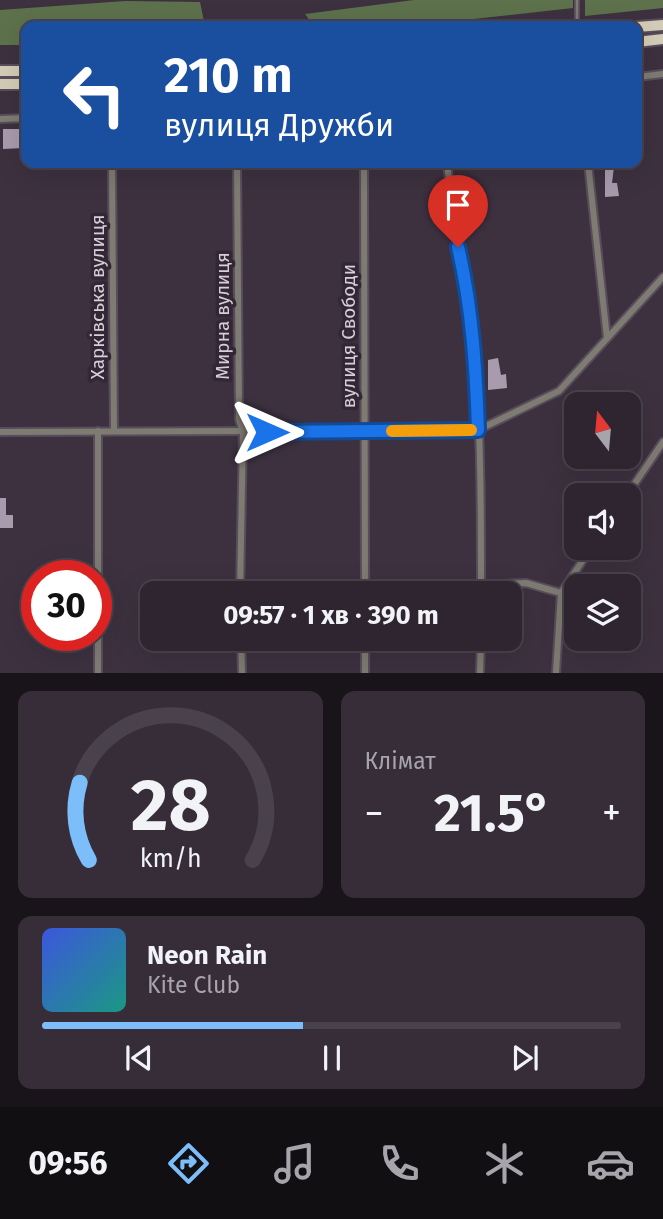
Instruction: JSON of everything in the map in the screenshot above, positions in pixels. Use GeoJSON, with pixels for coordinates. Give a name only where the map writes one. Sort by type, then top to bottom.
{"type":"FeatureCollection","features":[{"type":"Feature","properties":{"kind":"highway"},"geometry":{"type":"LineString","coordinates":[[642,27],[663,25]]}},
{"type":"Feature","properties":{"kind":"highway"},"geometry":{"type":"LineString","coordinates":[[642,42],[663,40]]}},
{"type":"Feature","properties":{"kind":"highway"},"geometry":{"type":"LineString","coordinates":[[0,71],[21,71]]}},
{"type":"Feature","properties":{"kind":"highway"},"geometry":{"type":"LineString","coordinates":[[0,84],[21,84]]}},
{"type":"Feature","properties":{"kind":"street"},"geometry":{"type":"LineString","coordinates":[[642,77],[663,74]]}},
{"type":"Feature","properties":{"kind":"street"},"geometry":{"type":"LineString","coordinates":[[0,119],[21,118]]}},
{"type":"Feature","properties":{"kind":"street","name":"Харківська вулиця"},"geometry":{"type":"LineString","coordinates":[[112,168],[114,431]]}},
{"type":"Feature","properties":{"kind":"street","name":"Мирна вулиця"},"geometry":{"type":"LineString","coordinates":[[237,168],[239,419],[243,432],[240,581]]}},
{"type":"Feature","properties":{"kind":"street","name":"вулиця Свободи"},"geometry":{"type":"LineString","coordinates":[[364,168],[365,581]]}},
{"type":"Feature","properties":{"kind":"street"},"geometry":{"type":"LineString","coordinates":[[448,168],[454,227],[467,286],[476,368],[481,581]]}},
{"type":"Feature","properties":{"kind":"street"},"geometry":{"type":"LineString","coordinates":[[589,168],[607,338]]}},
{"type":"Feature","properties":{"kind":"street"},"geometry":{"type":"LineString","coordinates":[[0,432],[478,430],[559,391],[660,285],[663,277]]}},
{"type":"Feature","properties":{"kind":"street"},"geometry":{"type":"LineString","coordinates":[[98,431],[98,673]]}},
{"type":"Feature","properties":{"kind":"street"},"geometry":{"type":"LineString","coordinates":[[634,483],[663,442]]}},
{"type":"Feature","properties":{"kind":"street"},"geometry":{"type":"LineString","coordinates":[[556,673],[561,593],[584,560]]}},
{"type":"Feature","properties":{"kind":"street"},"geometry":{"type":"LineString","coordinates":[[522,583],[561,593]]}},
{"type":"Feature","properties":{"kind":"street"},"geometry":{"type":"LineString","coordinates":[[241,651],[242,673]]}},
{"type":"Feature","properties":{"kind":"street"},"geometry":{"type":"LineString","coordinates":[[365,651],[365,673]]}},
{"type":"Feature","properties":{"kind":"street"},"geometry":{"type":"LineString","coordinates":[[480,673],[481,651]]}},
{"type":"Feature","properties":{"kind":"lane"},"geometry":{"type":"LineString","coordinates":[[577,0],[578,21]]}},
{"type":"Feature","properties":{"kind":"green space"},"geometry":{"type":"Polygon","coordinates":[[[414,0],[573,0],[573,8],[456,21],[310,21],[305,14],[414,0]]]}},
{"type":"Feature","properties":{"kind":"green space"},"geometry":{"type":"Polygon","coordinates":[[[585,0],[663,0],[663,8],[585,16],[585,0]]]}},
{"type":"Feature","properties":{"kind":"green space"},"geometry":{"type":"Polygon","coordinates":[[[125,1],[200,2],[204,21],[21,21],[21,45],[0,45],[0,10],[125,1]]]}},
{"type":"Feature","properties":{"kind":"building"},"geometry":{"type":"Polygon","coordinates":[[[3,129],[21,129],[21,148],[3,149],[3,129]]]}},
{"type":"Feature","properties":{"kind":"building"},"geometry":{"type":"Polygon","coordinates":[[[605,168],[614,168],[612,183],[617,183],[619,196],[605,197],[605,168]]]}},
{"type":"Feature","properties":{"kind":"building"},"geometry":{"type":"Polygon","coordinates":[[[498,358],[501,375],[506,374],[507,388],[488,390],[488,360],[498,358]]]}},
{"type":"Feature","properties":{"kind":"building"},"geometry":{"type":"Polygon","coordinates":[[[0,498],[6,498],[6,515],[13,515],[13,528],[0,528],[0,498]]]}},
{"type":"Feature","properties":{"kind":"slow traffic"},"geometry":{"type":"LineString","coordinates":[[392,431],[471,430]]}},
{"type":"Feature","properties":{"kind":"route"},"geometry":{"type":"LineString","coordinates":[[267,432],[478,430],[476,368],[467,286],[458,247]]}}]}
